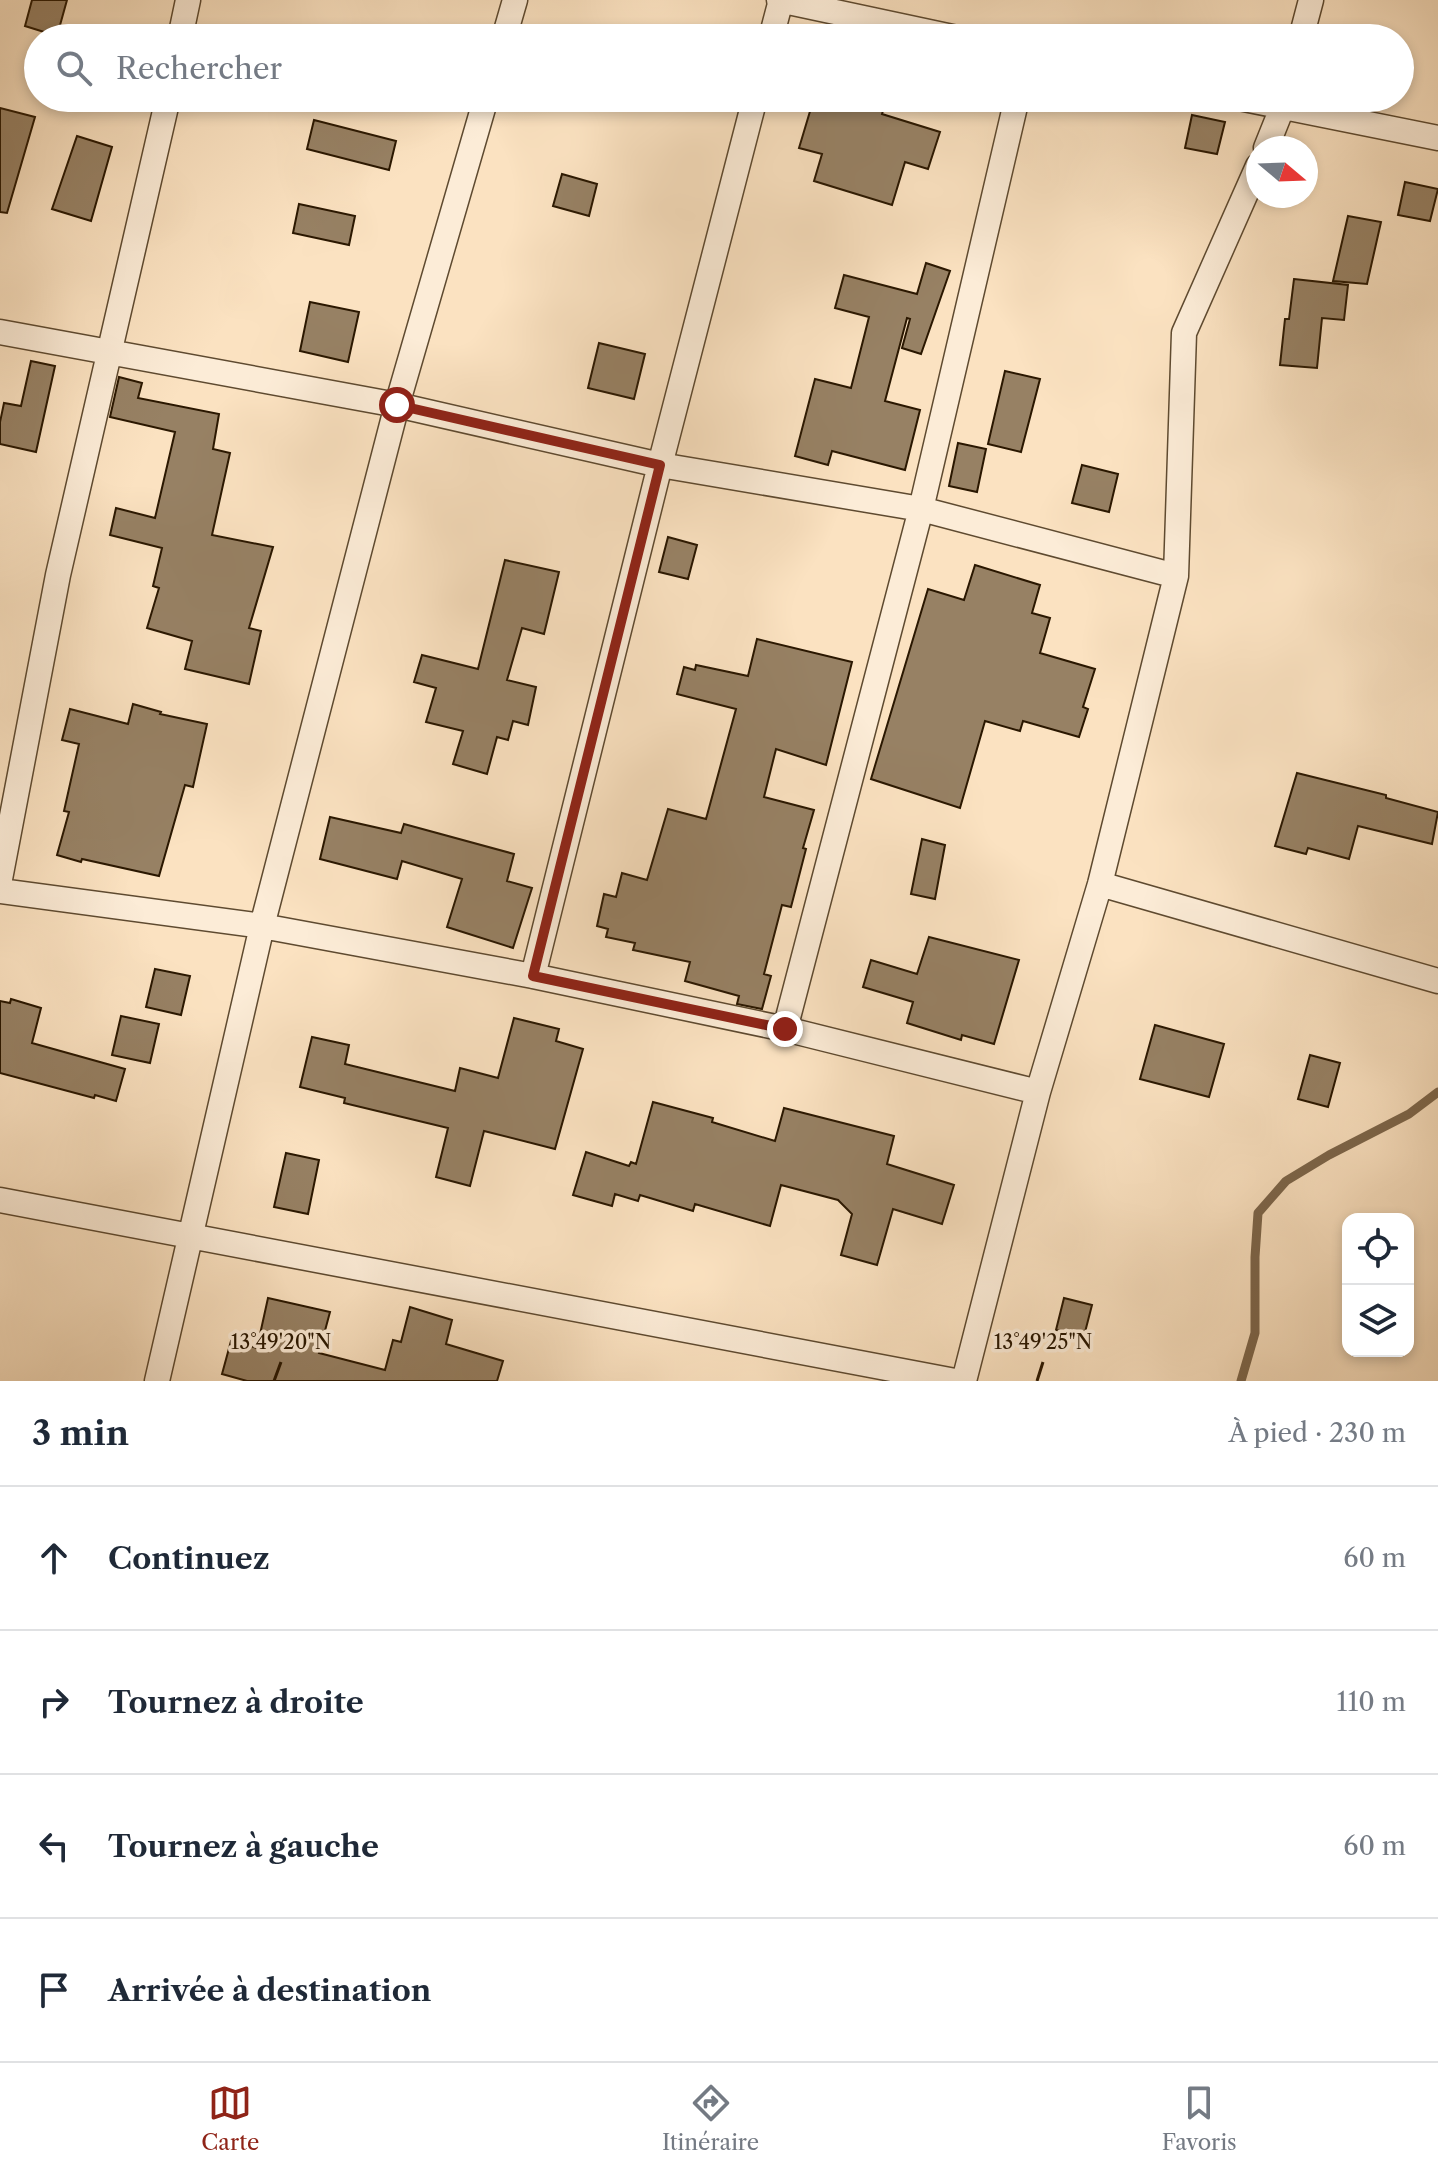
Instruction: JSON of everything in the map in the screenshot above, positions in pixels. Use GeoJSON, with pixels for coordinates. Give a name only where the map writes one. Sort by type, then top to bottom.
{"type":"FeatureCollection","features":[{"type":"Feature","properties":{"kind":"street"},"geometry":{"type":"LineString","coordinates":[[183,24],[188,0]]}},
{"type":"Feature","properties":{"kind":"street"},"geometry":{"type":"LineString","coordinates":[[508,24],[515,0]]}},
{"type":"Feature","properties":{"kind":"street"},"geometry":{"type":"LineString","coordinates":[[774,24],[780,0],[892,24]]}},
{"type":"Feature","properties":{"kind":"street"},"geometry":{"type":"LineString","coordinates":[[1305,24],[1311,0]]}},
{"type":"Feature","properties":{"kind":"street"},"geometry":{"type":"LineString","coordinates":[[0,879],[58,575],[165,112]]}},
{"type":"Feature","properties":{"kind":"street"},"geometry":{"type":"LineString","coordinates":[[157,1381],[262,926],[397,405],[482,112]]}},
{"type":"Feature","properties":{"kind":"street"},"geometry":{"type":"LineString","coordinates":[[533,976],[751,112]]}},
{"type":"Feature","properties":{"kind":"street"},"geometry":{"type":"LineString","coordinates":[[785,1029],[921,509],[1014,112]]}},
{"type":"Feature","properties":{"kind":"street"},"geometry":{"type":"LineString","coordinates":[[1271,136],[1281,112]]}},
{"type":"Feature","properties":{"kind":"street"},"geometry":{"type":"LineString","coordinates":[[1324,112],[1438,138]]}},
{"type":"Feature","properties":{"kind":"street"},"geometry":{"type":"LineString","coordinates":[[964,1381],[1038,1092],[1100,884],[1176,576],[1184,333],[1246,193]]}},
{"type":"Feature","properties":{"kind":"street"},"geometry":{"type":"LineString","coordinates":[[0,332],[397,405],[660,465],[921,509],[1176,576]]}},
{"type":"Feature","properties":{"kind":"street"},"geometry":{"type":"LineString","coordinates":[[1100,884],[1438,981]]}},
{"type":"Feature","properties":{"kind":"street"},"geometry":{"type":"LineString","coordinates":[[0,891],[262,926],[533,976],[785,1029],[1038,1092]]}},
{"type":"Feature","properties":{"kind":"street"},"geometry":{"type":"LineString","coordinates":[[0,1200],[955,1381]]}},
{"type":"Feature","properties":{"kind":"building"},"geometry":{"type":"Polygon","coordinates":[[[32,0],[67,0],[60,24],[26,24],[32,0]]]}},
{"type":"Feature","properties":{"kind":"building"},"geometry":{"type":"Polygon","coordinates":[[[0,108],[35,117],[7,213],[0,212],[0,108]]]}},
{"type":"Feature","properties":{"kind":"building"},"geometry":{"type":"Polygon","coordinates":[[[810,112],[883,112],[940,132],[928,169],[905,162],[892,205],[814,181],[822,154],[799,148],[810,112]]]}},
{"type":"Feature","properties":{"kind":"building"},"geometry":{"type":"Polygon","coordinates":[[[1192,115],[1225,122],[1217,154],[1185,148],[1192,115]]]}},
{"type":"Feature","properties":{"kind":"building"},"geometry":{"type":"Polygon","coordinates":[[[314,120],[396,141],[389,170],[307,149],[314,120]]]}},
{"type":"Feature","properties":{"kind":"building"},"geometry":{"type":"Polygon","coordinates":[[[77,136],[112,147],[91,221],[52,209],[77,136]]]}},
{"type":"Feature","properties":{"kind":"building"},"geometry":{"type":"Polygon","coordinates":[[[562,174],[597,184],[589,216],[553,206],[562,174]]]}},
{"type":"Feature","properties":{"kind":"building"},"geometry":{"type":"Polygon","coordinates":[[[1405,182],[1438,189],[1430,221],[1398,215],[1405,182]]]}},
{"type":"Feature","properties":{"kind":"building"},"geometry":{"type":"Polygon","coordinates":[[[299,204],[355,216],[349,245],[293,233],[299,204]]]}},
{"type":"Feature","properties":{"kind":"building"},"geometry":{"type":"Polygon","coordinates":[[[1348,216],[1381,222],[1367,284],[1333,281],[1348,216]]]}},
{"type":"Feature","properties":{"kind":"building"},"geometry":{"type":"Polygon","coordinates":[[[926,263],[950,271],[921,354],[902,348],[910,319],[907,318],[885,401],[920,410],[905,470],[832,451],[828,465],[795,456],[815,379],[851,388],[869,317],[835,308],[844,275],[917,294],[926,263]]]}},
{"type":"Feature","properties":{"kind":"building"},"geometry":{"type":"Polygon","coordinates":[[[1294,279],[1348,285],[1344,320],[1322,318],[1317,368],[1280,365],[1285,319],[1289,319],[1294,279]]]}},
{"type":"Feature","properties":{"kind":"building"},"geometry":{"type":"Polygon","coordinates":[[[310,302],[359,312],[348,362],[300,351],[310,302]]]}},
{"type":"Feature","properties":{"kind":"building"},"geometry":{"type":"Polygon","coordinates":[[[599,343],[645,354],[634,399],[588,388],[599,343]]]}},
{"type":"Feature","properties":{"kind":"building"},"geometry":{"type":"Polygon","coordinates":[[[31,361],[55,366],[36,452],[0,444],[4,403],[21,406],[31,361]]]}},
{"type":"Feature","properties":{"kind":"building"},"geometry":{"type":"Polygon","coordinates":[[[1005,371],[1040,379],[1021,452],[988,444],[1005,371]]]}},
{"type":"Feature","properties":{"kind":"building"},"geometry":{"type":"Polygon","coordinates":[[[119,377],[142,383],[138,398],[219,414],[213,449],[230,453],[212,535],[273,547],[249,628],[261,631],[249,684],[185,669],[192,641],[147,628],[159,588],[153,586],[162,548],[110,535],[116,508],[155,518],[175,432],[110,417],[119,377]]]}},
{"type":"Feature","properties":{"kind":"building"},"geometry":{"type":"Polygon","coordinates":[[[958,443],[986,449],[977,492],[949,486],[958,443]]]}},
{"type":"Feature","properties":{"kind":"building"},"geometry":{"type":"Polygon","coordinates":[[[1082,465],[1118,474],[1109,512],[1072,503],[1082,465]]]}},
{"type":"Feature","properties":{"kind":"building"},"geometry":{"type":"Polygon","coordinates":[[[668,537],[697,545],[688,579],[659,572],[668,537]]]}},
{"type":"Feature","properties":{"kind":"building"},"geometry":{"type":"Polygon","coordinates":[[[505,560],[559,572],[544,634],[522,628],[507,680],[536,687],[528,725],[513,721],[508,740],[497,737],[487,774],[453,764],[463,731],[426,722],[436,688],[414,682],[422,655],[478,669],[505,560]]]}},
{"type":"Feature","properties":{"kind":"building"},"geometry":{"type":"Polygon","coordinates":[[[975,565],[1040,585],[1032,613],[1050,618],[1040,653],[1095,669],[1083,707],[1088,709],[1079,737],[1023,721],[1020,731],[985,721],[960,808],[871,779],[928,589],[964,600],[975,565]]]}},
{"type":"Feature","properties":{"kind":"building"},"geometry":{"type":"Polygon","coordinates":[[[757,639],[852,662],[826,765],[776,749],[764,797],[814,810],[791,907],[782,905],[764,974],[771,976],[762,1009],[737,1004],[739,996],[685,981],[690,962],[633,950],[635,943],[606,937],[608,929],[597,926],[604,894],[616,897],[622,873],[647,880],[668,809],[706,819],[736,709],[677,694],[684,667],[695,670],[696,665],[748,676],[757,639]]]}},
{"type":"Feature","properties":{"kind":"building"},"geometry":{"type":"Polygon","coordinates":[[[133,704],[160,714],[207,724],[193,787],[185,785],[159,876],[57,855],[69,812],[64,811],[79,744],[62,740],[70,709],[128,724],[133,704]]]}},
{"type":"Feature","properties":{"kind":"building"},"geometry":{"type":"Polygon","coordinates":[[[1297,773],[1386,795],[1386,798],[1438,812],[1432,844],[1358,826],[1349,859],[1308,848],[1306,854],[1275,846],[1297,773]]]}},
{"type":"Feature","properties":{"kind":"building"},"geometry":{"type":"Polygon","coordinates":[[[330,817],[401,833],[404,824],[514,854],[507,881],[532,888],[513,948],[447,927],[462,879],[402,861],[397,879],[320,859],[330,817]]]}},
{"type":"Feature","properties":{"kind":"building"},"geometry":{"type":"Polygon","coordinates":[[[922,839],[945,845],[935,899],[911,894],[922,839]]]}},
{"type":"Feature","properties":{"kind":"building"},"geometry":{"type":"Polygon","coordinates":[[[929,937],[1019,960],[994,1044],[962,1035],[961,1040],[907,1023],[913,1002],[863,987],[871,960],[917,974],[929,937]]]}},
{"type":"Feature","properties":{"kind":"building"},"geometry":{"type":"Polygon","coordinates":[[[155,969],[190,976],[181,1015],[146,1007],[155,969]]]}},
{"type":"Feature","properties":{"kind":"building"},"geometry":{"type":"Polygon","coordinates":[[[11,999],[41,1008],[32,1043],[125,1069],[116,1101],[0,1073],[0,1001],[10,1003],[11,999]]]}},
{"type":"Feature","properties":{"kind":"building"},"geometry":{"type":"Polygon","coordinates":[[[121,1016],[159,1024],[150,1063],[112,1055],[121,1016]]]}},
{"type":"Feature","properties":{"kind":"building"},"geometry":{"type":"Polygon","coordinates":[[[514,1018],[559,1029],[556,1041],[583,1049],[555,1149],[484,1131],[470,1186],[436,1177],[448,1128],[344,1103],[345,1098],[300,1087],[312,1037],[349,1045],[345,1064],[455,1091],[460,1068],[498,1078],[514,1018]]]}},
{"type":"Feature","properties":{"kind":"building"},"geometry":{"type":"Polygon","coordinates":[[[1155,1025],[1224,1044],[1209,1097],[1140,1079],[1155,1025]]]}},
{"type":"Feature","properties":{"kind":"building"},"geometry":{"type":"Polygon","coordinates":[[[1310,1055],[1340,1063],[1328,1107],[1298,1099],[1310,1055]]]}},
{"type":"Feature","properties":{"kind":"building"},"geometry":{"type":"Polygon","coordinates":[[[653,1102],[713,1118],[712,1122],[775,1141],[784,1108],[894,1136],[887,1164],[954,1185],[942,1224],[893,1209],[877,1265],[841,1255],[852,1214],[838,1200],[781,1185],[770,1226],[695,1204],[693,1211],[640,1195],[638,1201],[615,1194],[612,1206],[573,1195],[586,1152],[629,1166],[631,1162],[636,1164],[653,1102]]]}},
{"type":"Feature","properties":{"kind":"building"},"geometry":{"type":"Polygon","coordinates":[[[286,1153],[319,1160],[308,1214],[274,1207],[286,1153]]]}},
{"type":"Feature","properties":{"kind":"building"},"geometry":{"type":"Polygon","coordinates":[[[268,1298],[330,1312],[319,1353],[385,1370],[393,1340],[401,1342],[410,1307],[452,1320],[446,1344],[503,1361],[497,1381],[247,1381],[222,1374],[231,1341],[257,1348],[268,1298]]]}},
{"type":"Feature","properties":{"kind":"building"},"geometry":{"type":"Polygon","coordinates":[[[1064,1298],[1092,1305],[1084,1336],[1056,1330],[1064,1298]]]}},
{"type":"Feature","properties":{"kind":"waterway"},"geometry":{"type":"LineString","coordinates":[[1241,1381],[1255,1333],[1258,1213],[1286,1181],[1409,1114],[1438,1092]]}},
{"type":"Feature","properties":{"kind":"route"},"geometry":{"type":"LineString","coordinates":[[397,405],[660,465],[533,976],[785,1029]]}}]}
